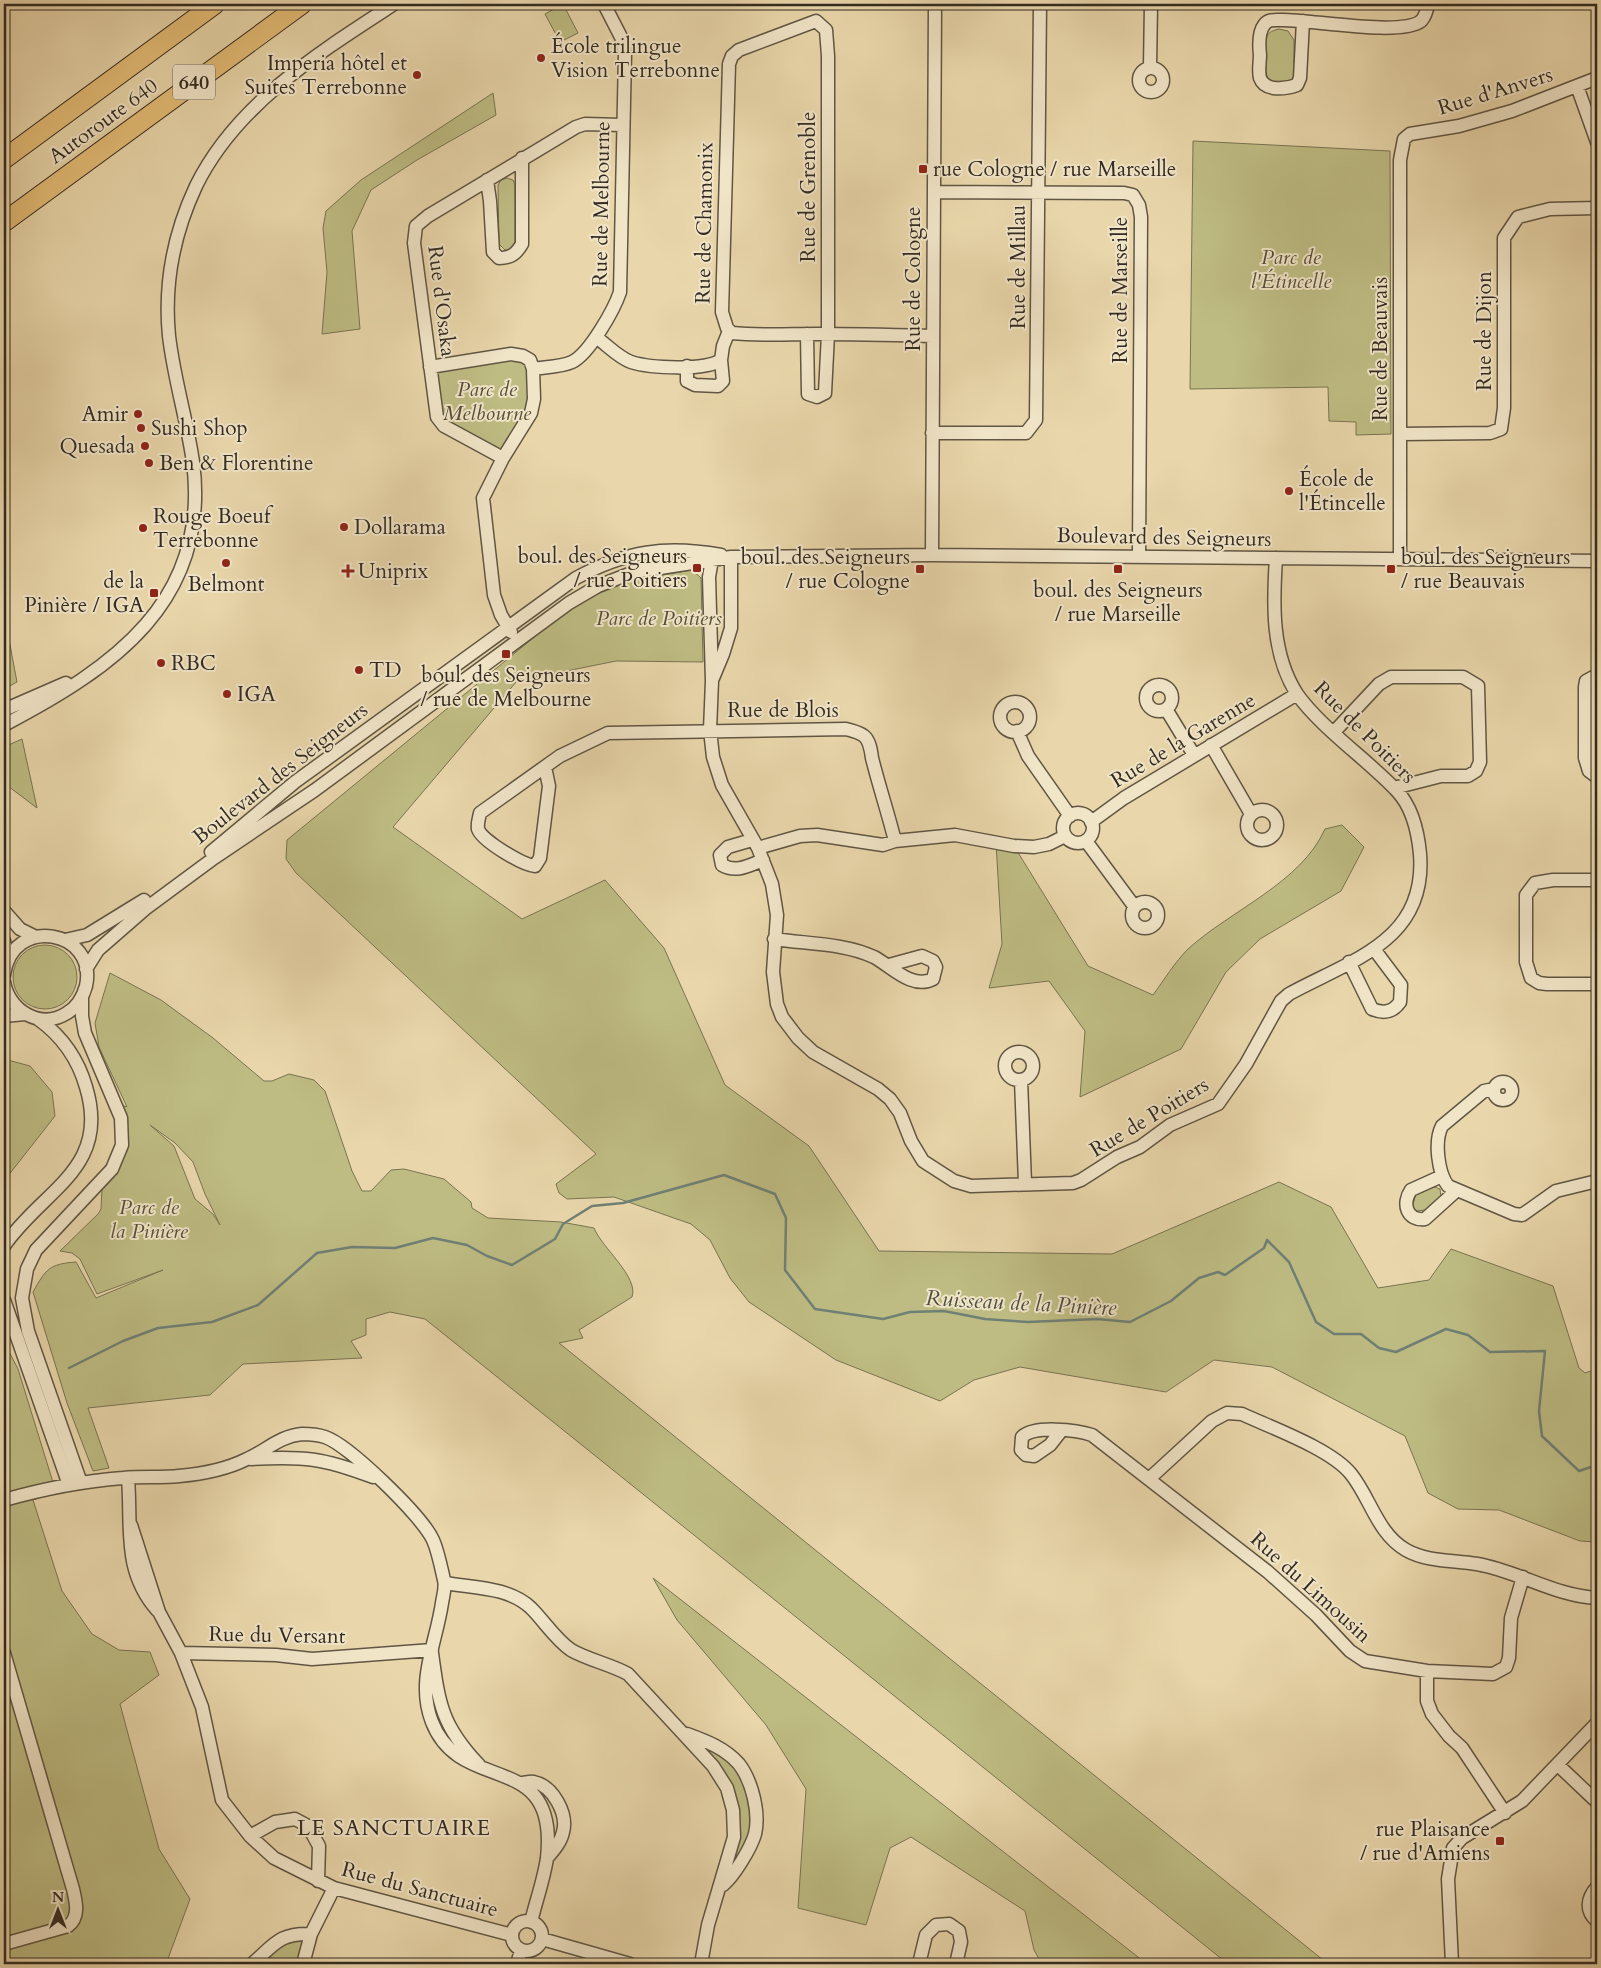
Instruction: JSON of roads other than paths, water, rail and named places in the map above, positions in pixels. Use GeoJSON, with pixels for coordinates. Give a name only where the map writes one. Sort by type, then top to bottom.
{"type":"FeatureCollection","features":[{"type":"Feature","properties":{"kind":"highway","name":"Autoroute 640"},"geometry":{"type":"LineString","coordinates":[[4,158],[215,4]]}},
{"type":"Feature","properties":{"kind":"highway","name":"Autoroute 640"},"geometry":{"type":"LineString","coordinates":[[4,222],[302,4]]}},
{"type":"Feature","properties":{"kind":"street"},"geometry":{"type":"LineString","coordinates":[[4,725],[46,702],[96,670],[128,645],[150,622],[176,577],[191,529],[194,500],[193,468],[170,346],[168,312],[172,259],[180,225],[190,198],[215,154],[256,105],[306,64],[394,4]]}},
{"type":"Feature","properties":{"kind":"street","name":"Rue de Melbourne"},"geometry":{"type":"LineString","coordinates":[[533,368],[571,362],[580,356],[596,337],[615,308],[620,292],[622,125],[625,54],[622,39],[604,4]]}},
{"type":"Feature","properties":{"kind":"street","name":"Rue de Cologne"},"geometry":{"type":"LineString","coordinates":[[932,555],[935,4]]}},
{"type":"Feature","properties":{"kind":"street","name":"Rue de Millau"},"geometry":{"type":"LineString","coordinates":[[932,433],[1026,433],[1036,420],[1040,4]]}},
{"type":"Feature","properties":{"kind":"street"},"geometry":{"type":"LineString","coordinates":[[1150,68],[1151,4]]}},
{"type":"Feature","properties":{"kind":"street"},"geometry":{"type":"LineString","coordinates":[[1303,21],[1300,78],[1297,85],[1289,88],[1272,88],[1264,85],[1260,77],[1259,38],[1263,26],[1269,20],[1303,21],[1352,27],[1410,26],[1420,21],[1426,14],[1428,4]]}},
{"type":"Feature","properties":{"kind":"street","name":"Rue de Chamonix"},"geometry":{"type":"LineString","coordinates":[[828,40],[824,26],[816,21],[811,22],[739,50],[732,56],[729,64],[722,312],[724,322],[729,331],[742,334],[932,336]]}},
{"type":"Feature","properties":{"kind":"street","name":"Rue de Grenoble"},"geometry":{"type":"LineString","coordinates":[[807,334],[808,394],[817,397],[825,393],[828,334],[828,40]]}},
{"type":"Feature","properties":{"kind":"street","name":"Rue d'Anvers"},"geometry":{"type":"LineString","coordinates":[[1404,139],[1410,134],[1459,126],[1512,111],[1597,78]]}},
{"type":"Feature","properties":{"kind":"street"},"geometry":{"type":"LineString","coordinates":[[1578,86],[1597,142]]}},
{"type":"Feature","properties":{"kind":"street","name":"Rue d'Osaka"},"geometry":{"type":"LineString","coordinates":[[503,458],[444,426],[437,417],[414,233],[416,226],[428,216],[576,127],[585,124],[622,125]]}},
{"type":"Feature","properties":{"kind":"street","name":"Rue de Beauvais"},"geometry":{"type":"LineString","coordinates":[[1400,559],[1400,160],[1404,139]]}},
{"type":"Feature","properties":{"kind":"street"},"geometry":{"type":"LineString","coordinates":[[487,180],[493,252],[499,258],[509,258],[516,253],[522,244],[522,158]]}},
{"type":"Feature","properties":{"kind":"street","name":"Rue de Marseille"},"geometry":{"type":"LineString","coordinates":[[934,192],[1124,193],[1133,196],[1139,205],[1141,226],[1139,557]]}},
{"type":"Feature","properties":{"kind":"street","name":"Rue de Dijon"},"geometry":{"type":"LineString","coordinates":[[1400,434],[1490,433],[1501,429],[1504,408],[1504,238],[1518,218],[1550,209],[1597,208]]}},
{"type":"Feature","properties":{"kind":"street"},"geometry":{"type":"LineString","coordinates":[[686,366],[687,381],[695,386],[718,386],[723,381],[721,360],[723,346],[729,331]]}},
{"type":"Feature","properties":{"kind":"street"},"geometry":{"type":"LineString","coordinates":[[596,337],[629,361],[647,366],[714,365],[721,360]]}},
{"type":"Feature","properties":{"kind":"street"},"geometry":{"type":"LineString","coordinates":[[430,367],[511,354],[524,356],[530,360],[533,368],[534,399],[531,414],[503,458],[483,498],[494,595],[501,616],[516,640]]}},
{"type":"Feature","properties":{"kind":"street","name":"Boulevard des Seigneurs"},"geometry":{"type":"LineString","coordinates":[[65,940],[87,935],[146,899],[200,860],[295,782],[569,582],[613,561],[661,550],[712,557],[932,555],[1597,561]]}},
{"type":"Feature","properties":{"kind":"street","name":"Boulevard des Seigneurs"},"geometry":{"type":"LineString","coordinates":[[86,969],[98,950],[141,912],[214,858],[315,790],[574,599],[616,578],[649,568],[712,557]]}},
{"type":"Feature","properties":{"kind":"street","name":"Rue de Poitiers"},"geometry":{"type":"LineString","coordinates":[[712,557],[709,577],[712,681],[710,730],[713,757],[722,784],[757,849],[775,899],[777,915],[774,939],[774,988],[782,1017],[798,1038],[813,1052],[878,1089],[890,1099],[900,1113],[911,1141],[923,1161],[962,1184],[985,1186],[1025,1183],[1073,1183],[1140,1146],[1170,1125],[1218,1104],[1246,1064],[1281,1001],[1289,994],[1374,949],[1395,933],[1404,922],[1416,896],[1421,871],[1416,825],[1404,800],[1394,788],[1334,732],[1297,694],[1279,651],[1276,637],[1276,558]]}},
{"type":"Feature","properties":{"kind":"street","name":"Rue de Poitiers"},"geometry":{"type":"LineString","coordinates":[[712,681],[724,654],[731,628],[731,557]]}},
{"type":"Feature","properties":{"kind":"street"},"geometry":{"type":"LineString","coordinates":[[4,710],[96,670]]}},
{"type":"Feature","properties":{"kind":"street"},"geometry":{"type":"LineString","coordinates":[[1597,675],[1586,681],[1584,687],[1585,758],[1589,772],[1597,777]]}},
{"type":"Feature","properties":{"kind":"street"},"geometry":{"type":"LineString","coordinates":[[1334,732],[1379,684],[1391,677],[1463,677],[1478,686],[1480,762],[1476,772],[1468,776],[1441,776],[1394,788]]}},
{"type":"Feature","properties":{"kind":"street","name":"Rue de la Garenne"},"geometry":{"type":"LineString","coordinates":[[1091,822],[1124,798],[1297,694]]}},
{"type":"Feature","properties":{"kind":"street"},"geometry":{"type":"LineString","coordinates":[[1166,709],[1194,755]]}},
{"type":"Feature","properties":{"kind":"street","name":"Rue de Blois"},"geometry":{"type":"LineString","coordinates":[[710,730],[840,729],[856,732],[865,737],[895,841]]}},
{"type":"Feature","properties":{"kind":"street"},"geometry":{"type":"LineString","coordinates":[[545,766],[549,786],[540,858],[535,866],[526,866],[484,838],[478,830],[477,822],[480,813],[545,766],[573,749],[608,733],[710,730]]}},
{"type":"Feature","properties":{"kind":"street"},"geometry":{"type":"LineString","coordinates":[[1017,731],[1028,756],[1070,816]]}},
{"type":"Feature","properties":{"kind":"street"},"geometry":{"type":"LineString","coordinates":[[1211,745],[1251,814]]}},
{"type":"Feature","properties":{"kind":"street"},"geometry":{"type":"LineString","coordinates":[[1084,815],[1091,822],[1092,830],[1086,841],[1077,843],[1065,836],[1063,827],[1070,816],[1084,815]]}},
{"type":"Feature","properties":{"kind":"street"},"geometry":{"type":"LineString","coordinates":[[757,849],[800,836],[817,835],[883,845],[895,841],[955,835],[1014,846],[1049,844],[1065,836]]}},
{"type":"Feature","properties":{"kind":"street"},"geometry":{"type":"LineString","coordinates":[[1086,841],[1134,906]]}},
{"type":"Feature","properties":{"kind":"street"},"geometry":{"type":"LineString","coordinates":[[1597,880],[1553,880],[1534,883],[1526,895],[1526,962],[1531,978],[1539,983],[1548,984],[1597,984]]}},
{"type":"Feature","properties":{"kind":"street"},"geometry":{"type":"LineString","coordinates":[[4,911],[20,929],[36,937]]}},
{"type":"Feature","properties":{"kind":"street"},"geometry":{"type":"LineString","coordinates":[[4,975],[8,959],[18,946],[36,937],[54,936],[65,940],[77,950],[86,969],[86,984],[82,998],[82,1016],[86,1033],[121,1118],[122,1145],[112,1169],[36,1250],[27,1269],[22,1298],[26,1326],[75,1484]]}},
{"type":"Feature","properties":{"kind":"street"},"geometry":{"type":"LineString","coordinates":[[774,939],[859,951],[889,965]]}},
{"type":"Feature","properties":{"kind":"street"},"geometry":{"type":"LineString","coordinates":[[4,941],[8,959]]}},
{"type":"Feature","properties":{"kind":"street"},"geometry":{"type":"LineString","coordinates":[[1349,962],[1372,1009],[1379,1012],[1392,1010],[1400,1002],[1401,985],[1374,949]]}},
{"type":"Feature","properties":{"kind":"street"},"geometry":{"type":"LineString","coordinates":[[4,985],[12,1002],[25,1014],[38,1019],[61,1039],[79,1067],[91,1103],[92,1129],[85,1153],[75,1170],[4,1246]]}},
{"type":"Feature","properties":{"kind":"street"},"geometry":{"type":"LineString","coordinates":[[38,1019],[63,1016],[72,1010],[82,998]]}},
{"type":"Feature","properties":{"kind":"street"},"geometry":{"type":"LineString","coordinates":[[4,1016],[25,1014]]}},
{"type":"Feature","properties":{"kind":"street"},"geometry":{"type":"LineString","coordinates":[[1021,1080],[1025,1183]]}},
{"type":"Feature","properties":{"kind":"street"},"geometry":{"type":"LineString","coordinates":[[1494,1088],[1484,1091],[1442,1126],[1437,1138],[1442,1176],[1448,1186],[1456,1191],[1522,1215],[1556,1191],[1592,1182]]}},
{"type":"Feature","properties":{"kind":"street"},"geometry":{"type":"LineString","coordinates":[[1442,1176],[1411,1190],[1406,1203],[1406,1210],[1410,1215],[1416,1219],[1424,1219],[1456,1191]]}},
{"type":"Feature","properties":{"kind":"street"},"geometry":{"type":"LineString","coordinates":[[4,1300],[75,1484]]}},
{"type":"Feature","properties":{"kind":"street"},"geometry":{"type":"LineString","coordinates":[[1150,1478],[1212,1421],[1227,1413],[1242,1414],[1334,1457],[1350,1473],[1387,1534],[1406,1550],[1425,1558],[1478,1564],[1580,1597],[1597,1598]]}},
{"type":"Feature","properties":{"kind":"street","name":"Rue du Limousin"},"geometry":{"type":"LineString","coordinates":[[1061,1431],[1083,1432],[1092,1435],[1150,1478],[1268,1572],[1316,1615],[1350,1651],[1365,1661],[1427,1671],[1493,1674],[1506,1667],[1509,1658],[1511,1618],[1523,1577]]}},
{"type":"Feature","properties":{"kind":"street"},"geometry":{"type":"LineString","coordinates":[[4,1500],[75,1484],[128,1478],[180,1476],[216,1470],[248,1459],[280,1439],[303,1434],[325,1437],[346,1448],[416,1513],[433,1540],[445,1583],[439,1626],[432,1650],[439,1701],[445,1719],[458,1743],[484,1769],[522,1783],[537,1797],[546,1816],[547,1858],[531,1922]]}},
{"type":"Feature","properties":{"kind":"street"},"geometry":{"type":"LineString","coordinates":[[248,1459],[293,1456],[315,1458],[377,1478]]}},
{"type":"Feature","properties":{"kind":"street","name":"Rue du Sanctuaire"},"geometry":{"type":"LineString","coordinates":[[128,1478],[131,1525],[159,1612],[181,1653],[202,1707],[222,1800],[250,1836],[274,1858],[334,1888],[512,1935]]}},
{"type":"Feature","properties":{"kind":"street"},"geometry":{"type":"LineString","coordinates":[[445,1583],[506,1593],[520,1598],[562,1644],[628,1674],[713,1766],[727,1788],[733,1810],[734,1837],[721,1887],[708,1925],[701,1964]]}},
{"type":"Feature","properties":{"kind":"street","name":"Rue du Versant"},"geometry":{"type":"LineString","coordinates":[[181,1653],[276,1655],[312,1659],[432,1650]]}},
{"type":"Feature","properties":{"kind":"street"},"geometry":{"type":"LineString","coordinates":[[4,1653],[73,1889],[76,1910],[73,1922],[68,1926],[4,1944]]}},
{"type":"Feature","properties":{"kind":"street"},"geometry":{"type":"LineString","coordinates":[[1427,1671],[1427,1701],[1432,1714],[1449,1736],[1462,1748],[1505,1813]]}},
{"type":"Feature","properties":{"kind":"street"},"geometry":{"type":"LineString","coordinates":[[1452,1964],[1448,1879],[1453,1848],[1462,1838],[1522,1801],[1597,1723]]}},
{"type":"Feature","properties":{"kind":"street"},"geometry":{"type":"LineString","coordinates":[[684,1733],[716,1745],[739,1765],[748,1782],[755,1806],[754,1834],[732,1877],[721,1887]]}},
{"type":"Feature","properties":{"kind":"street"},"geometry":{"type":"LineString","coordinates":[[1558,1765],[1597,1802]]}},
{"type":"Feature","properties":{"kind":"street"},"geometry":{"type":"LineString","coordinates":[[522,1783],[534,1782],[546,1789],[561,1809],[564,1831],[556,1848],[547,1858]]}},
{"type":"Feature","properties":{"kind":"street","name":"Rue du Sanctuaire"},"geometry":{"type":"LineString","coordinates":[[250,1836],[275,1822],[295,1819],[308,1826],[319,1846],[318,1881]]}},
{"type":"Feature","properties":{"kind":"street"},"geometry":{"type":"LineString","coordinates":[[1597,1887],[1592,1892],[1588,1904],[1590,1914],[1597,1921]]}},
{"type":"Feature","properties":{"kind":"street"},"geometry":{"type":"LineString","coordinates":[[303,1964],[311,1934],[334,1888]]}},
{"type":"Feature","properties":{"kind":"street"},"geometry":{"type":"LineString","coordinates":[[526,1921],[531,1922],[541,1930],[542,1939],[534,1950],[521,1950],[514,1944],[512,1935],[516,1926],[526,1921]]}},
{"type":"Feature","properties":{"kind":"street"},"geometry":{"type":"LineString","coordinates":[[918,1964],[926,1934],[936,1925],[949,1924],[959,1931],[961,1942],[956,1964]]}},
{"type":"Feature","properties":{"kind":"street"},"geometry":{"type":"LineString","coordinates":[[252,1964],[283,1937],[292,1934],[311,1934]]}},
{"type":"Feature","properties":{"kind":"street"},"geometry":{"type":"LineString","coordinates":[[542,1939],[630,1964]]}},
{"type":"Feature","properties":{"kind":"street"},"geometry":{"type":"LineString","coordinates":[[517,1964],[521,1950]]}},
{"type":"Feature","properties":{"kind":"waterway","name":"Ruisseau de la Pinière"},"geometry":{"type":"LineString","coordinates":[[69,1368],[123,1341],[158,1328],[212,1322],[258,1305],[317,1253],[352,1247],[395,1248],[433,1238],[467,1245],[487,1256],[512,1265],[555,1239],[563,1224],[592,1206],[623,1203],[724,1175],[775,1194],[786,1218],[785,1270],[815,1309],[883,1319],[910,1312],[944,1311],[985,1319],[1028,1322],[1097,1319],[1130,1322],[1171,1301],[1199,1278],[1218,1272],[1225,1275],[1264,1248],[1267,1240],[1289,1262],[1316,1322],[1334,1334],[1361,1334],[1379,1348],[1396,1352],[1446,1329],[1468,1335],[1490,1352],[1545,1351],[1539,1411],[1542,1436],[1579,1471],[1597,1465]]}},
{"type":"Feature","properties":{"kind":"place","name":"École trilingue Vision Terrebonne"},"geometry":{"type":"Point","coordinates":[541,58]}},
{"type":"Feature","properties":{"kind":"place","name":"Imperia hôtel et Suites Terrebonne"},"geometry":{"type":"Point","coordinates":[417,75]}},
{"type":"Feature","properties":{"kind":"place","name":"rue Cologne / rue Marseille"},"geometry":{"type":"Point","coordinates":[923,169]}},
{"type":"Feature","properties":{"kind":"place","name":"Amir"},"geometry":{"type":"Point","coordinates":[138,414]}},
{"type":"Feature","properties":{"kind":"place","name":"Sushi Shop"},"geometry":{"type":"Point","coordinates":[141,428]}},
{"type":"Feature","properties":{"kind":"place","name":"Quesada"},"geometry":{"type":"Point","coordinates":[145,446]}},
{"type":"Feature","properties":{"kind":"place","name":"Ben & Florentine"},"geometry":{"type":"Point","coordinates":[149,463]}},
{"type":"Feature","properties":{"kind":"place","name":"École de l'Étincelle"},"geometry":{"type":"Point","coordinates":[1289,491]}},
{"type":"Feature","properties":{"kind":"place","name":"Dollarama"},"geometry":{"type":"Point","coordinates":[344,527]}},
{"type":"Feature","properties":{"kind":"place","name":"Rouge Boeuf Terrebonne"},"geometry":{"type":"Point","coordinates":[143,528]}},
{"type":"Feature","properties":{"kind":"place","name":"Belmont"},"geometry":{"type":"Point","coordinates":[226,563]}},
{"type":"Feature","properties":{"kind":"place","name":"boul. des Seigneurs / rue Poitiers"},"geometry":{"type":"Point","coordinates":[697,568]}},
{"type":"Feature","properties":{"kind":"place","name":"boul. des Seigneurs / rue Cologne"},"geometry":{"type":"Point","coordinates":[920,569]}},
{"type":"Feature","properties":{"kind":"place","name":"boul. des Seigneurs / rue Marseille"},"geometry":{"type":"Point","coordinates":[1118,569]}},
{"type":"Feature","properties":{"kind":"place","name":"boul. des Seigneurs / rue Beauvais"},"geometry":{"type":"Point","coordinates":[1391,569]}},
{"type":"Feature","properties":{"kind":"place","name":"Uniprix"},"geometry":{"type":"Point","coordinates":[348,571]}},
{"type":"Feature","properties":{"kind":"place","name":"de la Pinière / IGA"},"geometry":{"type":"Point","coordinates":[154,593]}},
{"type":"Feature","properties":{"kind":"place","name":"boul. des Seigneurs / rue de Melbourne"},"geometry":{"type":"Point","coordinates":[506,654]}},
{"type":"Feature","properties":{"kind":"place","name":"RBC"},"geometry":{"type":"Point","coordinates":[161,663]}},
{"type":"Feature","properties":{"kind":"place","name":"TD"},"geometry":{"type":"Point","coordinates":[359,670]}},
{"type":"Feature","properties":{"kind":"place","name":"IGA"},"geometry":{"type":"Point","coordinates":[227,694]}},
{"type":"Feature","properties":{"kind":"place","name":"rue Plaisance / rue d'Amiens"},"geometry":{"type":"Point","coordinates":[1500,1841]}},
{"type":"Feature","properties":{"kind":"district","name":"LE SANCTUAIRE"},"geometry":{"type":"Point","coordinates":[394,1827]}},
{"type":"Feature","properties":{"kind":"park label","name":"Parc de l'Étincelle"},"geometry":{"type":"Point","coordinates":[1291,269]}},
{"type":"Feature","properties":{"kind":"park label","name":"Parc de Melbourne"},"geometry":{"type":"Point","coordinates":[487,401]}},
{"type":"Feature","properties":{"kind":"park label","name":"Parc de Poitiers"},"geometry":{"type":"Point","coordinates":[659,618]}},
{"type":"Feature","properties":{"kind":"park label","name":"Parc de la Pinière"},"geometry":{"type":"Point","coordinates":[149,1219]}}]}
